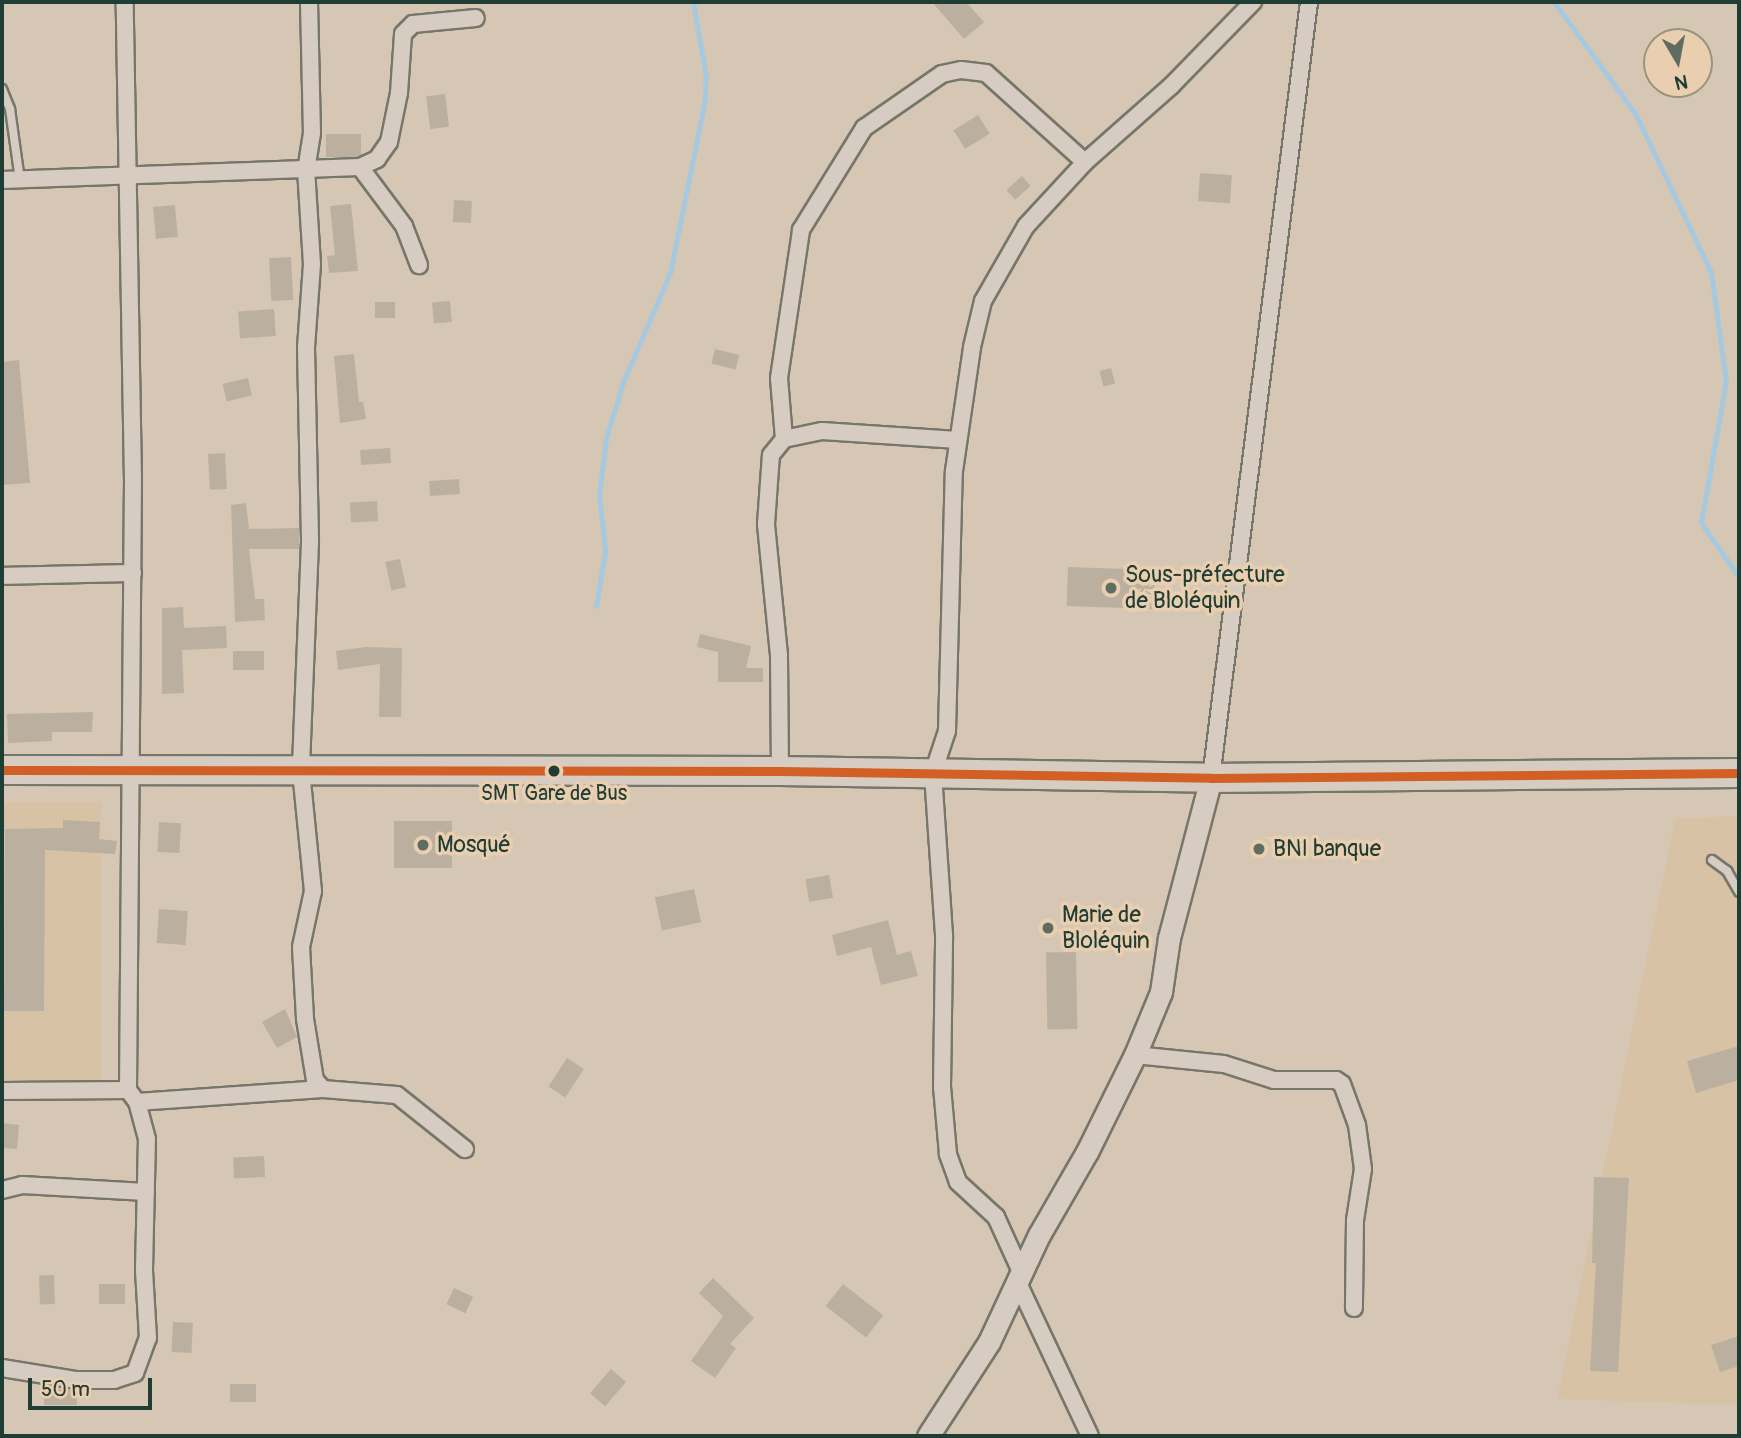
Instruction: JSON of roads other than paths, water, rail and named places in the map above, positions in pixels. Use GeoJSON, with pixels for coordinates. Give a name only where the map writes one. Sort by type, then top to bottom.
{"type":"FeatureCollection","features":[{"type":"Feature","properties":{"kind":"highway"},"geometry":{"type":"LineString","coordinates":[[2,770],[780,771],[1211,778],[1739,773]]}},
{"type":"Feature","properties":{"kind":"main road"},"geometry":{"type":"LineString","coordinates":[[929,1436],[967,1380],[1135,1055],[1161,992],[1169,938],[1211,778]]}},
{"type":"Feature","properties":{"kind":"street"},"geometry":{"type":"LineString","coordinates":[[2,1368],[75,1380],[114,1380],[135,1373],[148,1338],[147,1139],[133,1096],[128,771],[132,573],[130,178],[125,2]]}},
{"type":"Feature","properties":{"kind":"street"},"geometry":{"type":"LineString","coordinates":[[309,2],[312,133],[306,169],[312,264],[306,348],[310,542],[300,771],[313,891],[301,947],[305,1019],[315,1080],[323,1089]]}},
{"type":"Feature","properties":{"kind":"street"},"geometry":{"type":"LineString","coordinates":[[1090,1436],[996,1217],[958,1182],[948,1154],[942,1087],[944,935],[933,773],[947,731],[957,440],[983,301],[1026,226],[1085,162],[1172,85],[1253,2]]}},
{"type":"Feature","properties":{"kind":"street"},"geometry":{"type":"LineString","coordinates":[[1211,778],[1309,2]]}},
{"type":"Feature","properties":{"kind":"street"},"geometry":{"type":"LineString","coordinates":[[2,180],[130,178],[174,172],[360,167],[377,159],[389,142],[400,93],[403,34],[413,24],[476,18]]}},
{"type":"Feature","properties":{"kind":"street"},"geometry":{"type":"LineString","coordinates":[[784,439],[779,378],[801,230],[864,128],[942,74],[961,70],[986,73],[1085,162]]}},
{"type":"Feature","properties":{"kind":"street"},"geometry":{"type":"LineString","coordinates":[[360,167],[404,226],[419,265]]}},
{"type":"Feature","properties":{"kind":"street"},"geometry":{"type":"LineString","coordinates":[[780,771],[779,655],[765,501],[771,454],[784,439],[822,430],[957,440]]}},
{"type":"Feature","properties":{"kind":"street"},"geometry":{"type":"LineString","coordinates":[[2,576],[132,573]]}},
{"type":"Feature","properties":{"kind":"street"},"geometry":{"type":"LineString","coordinates":[[1135,1055],[1224,1064],[1274,1080],[1336,1080],[1342,1084],[1357,1125],[1363,1169],[1354,1220],[1354,1308]]}},
{"type":"Feature","properties":{"kind":"street"},"geometry":{"type":"LineString","coordinates":[[2,1091],[133,1096],[323,1089],[397,1096],[465,1149]]}},
{"type":"Feature","properties":{"kind":"street"},"geometry":{"type":"LineString","coordinates":[[2,1190],[22,1185],[146,1192]]}},
{"type":"Feature","properties":{"kind":"lane"},"geometry":{"type":"LineString","coordinates":[[2,89],[10,108],[20,180]]}},
{"type":"Feature","properties":{"kind":"lane"},"geometry":{"type":"LineString","coordinates":[[1712,860],[1727,871],[1739,892]]}},
{"type":"Feature","properties":{"kind":"waterway"},"geometry":{"type":"LineString","coordinates":[[596,606],[605,551],[599,495],[606,438],[623,382],[670,273],[704,105],[706,77],[693,2]]}},
{"type":"Feature","properties":{"kind":"waterway"},"geometry":{"type":"LineString","coordinates":[[1554,2],[1635,113],[1711,272],[1726,381],[1701,523],[1739,577]]}},
{"type":"Feature","properties":{"kind":"place","name":"Sous-préfecture de Bloléquin"},"geometry":{"type":"Point","coordinates":[1111,588]}},
{"type":"Feature","properties":{"kind":"place","name":"SMT Gare de Bus"},"geometry":{"type":"Point","coordinates":[554,771]}},
{"type":"Feature","properties":{"kind":"place","name":"Mosqué"},"geometry":{"type":"Point","coordinates":[423,845]}},
{"type":"Feature","properties":{"kind":"place","name":"BNI banque"},"geometry":{"type":"Point","coordinates":[1259,849]}},
{"type":"Feature","properties":{"kind":"place","name":"Marie de Bloléquin"},"geometry":{"type":"Point","coordinates":[1048,928]}}]}
